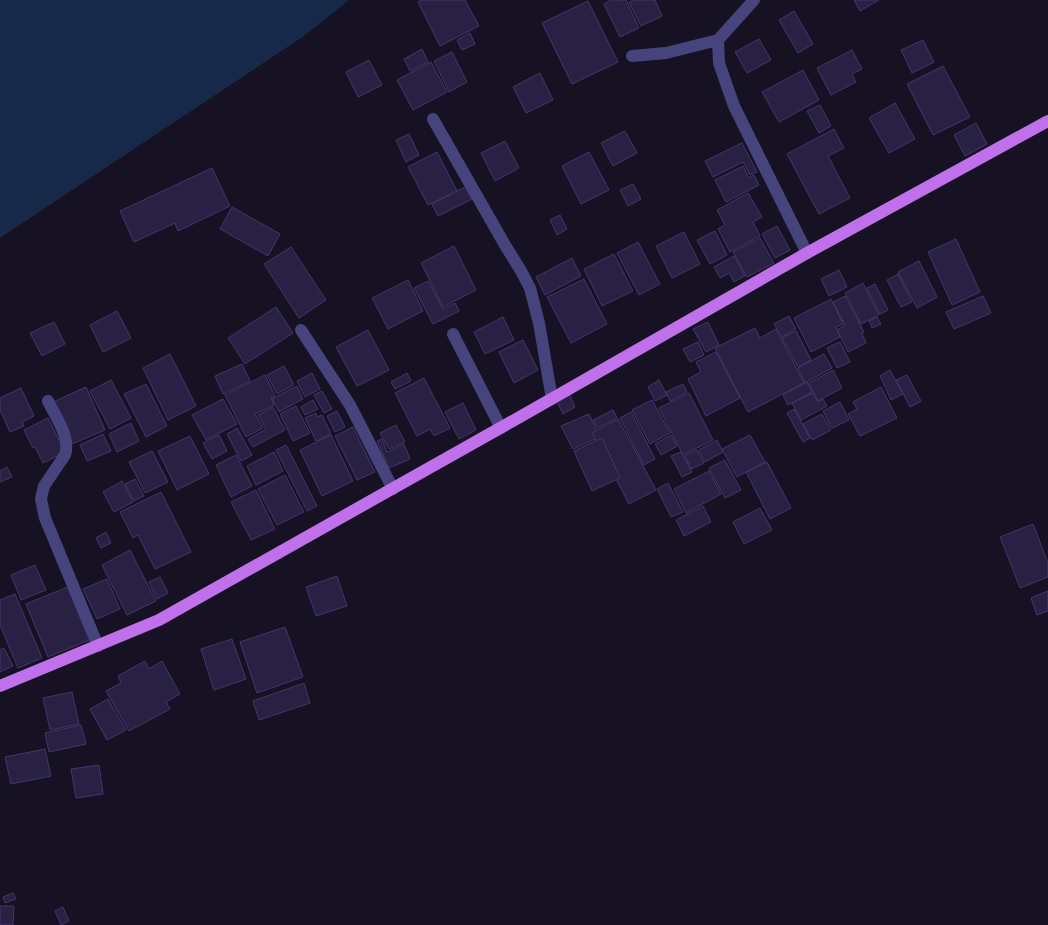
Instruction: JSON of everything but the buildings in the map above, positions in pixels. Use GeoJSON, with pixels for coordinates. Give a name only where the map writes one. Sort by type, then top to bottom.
{"type":"FeatureCollection","features":[{"type":"Feature","properties":{"kind":"main road"},"geometry":{"type":"LineString","coordinates":[[0,686],[159,620],[502,428],[807,253],[1048,121]]}},
{"type":"Feature","properties":{"kind":"street"},"geometry":{"type":"LineString","coordinates":[[632,56],[666,53],[718,40],[754,0]]}},
{"type":"Feature","properties":{"kind":"street"},"geometry":{"type":"LineString","coordinates":[[718,40],[719,63],[734,106],[807,253]]}},
{"type":"Feature","properties":{"kind":"street"},"geometry":{"type":"LineString","coordinates":[[433,119],[530,288],[539,323],[552,398]]}},
{"type":"Feature","properties":{"kind":"street"},"geometry":{"type":"LineString","coordinates":[[301,330],[350,405],[393,489]]}},
{"type":"Feature","properties":{"kind":"street"},"geometry":{"type":"LineString","coordinates":[[453,334],[502,428]]}},
{"type":"Feature","properties":{"kind":"street"},"geometry":{"type":"LineString","coordinates":[[48,401],[66,438],[67,450],[44,486],[41,499],[45,518],[98,646]]}},
{"type":"Feature","properties":{"kind":"water"},"geometry":{"type":"Polygon","coordinates":[[[0,0],[349,0],[304,36],[0,238],[0,0]]]}}]}
